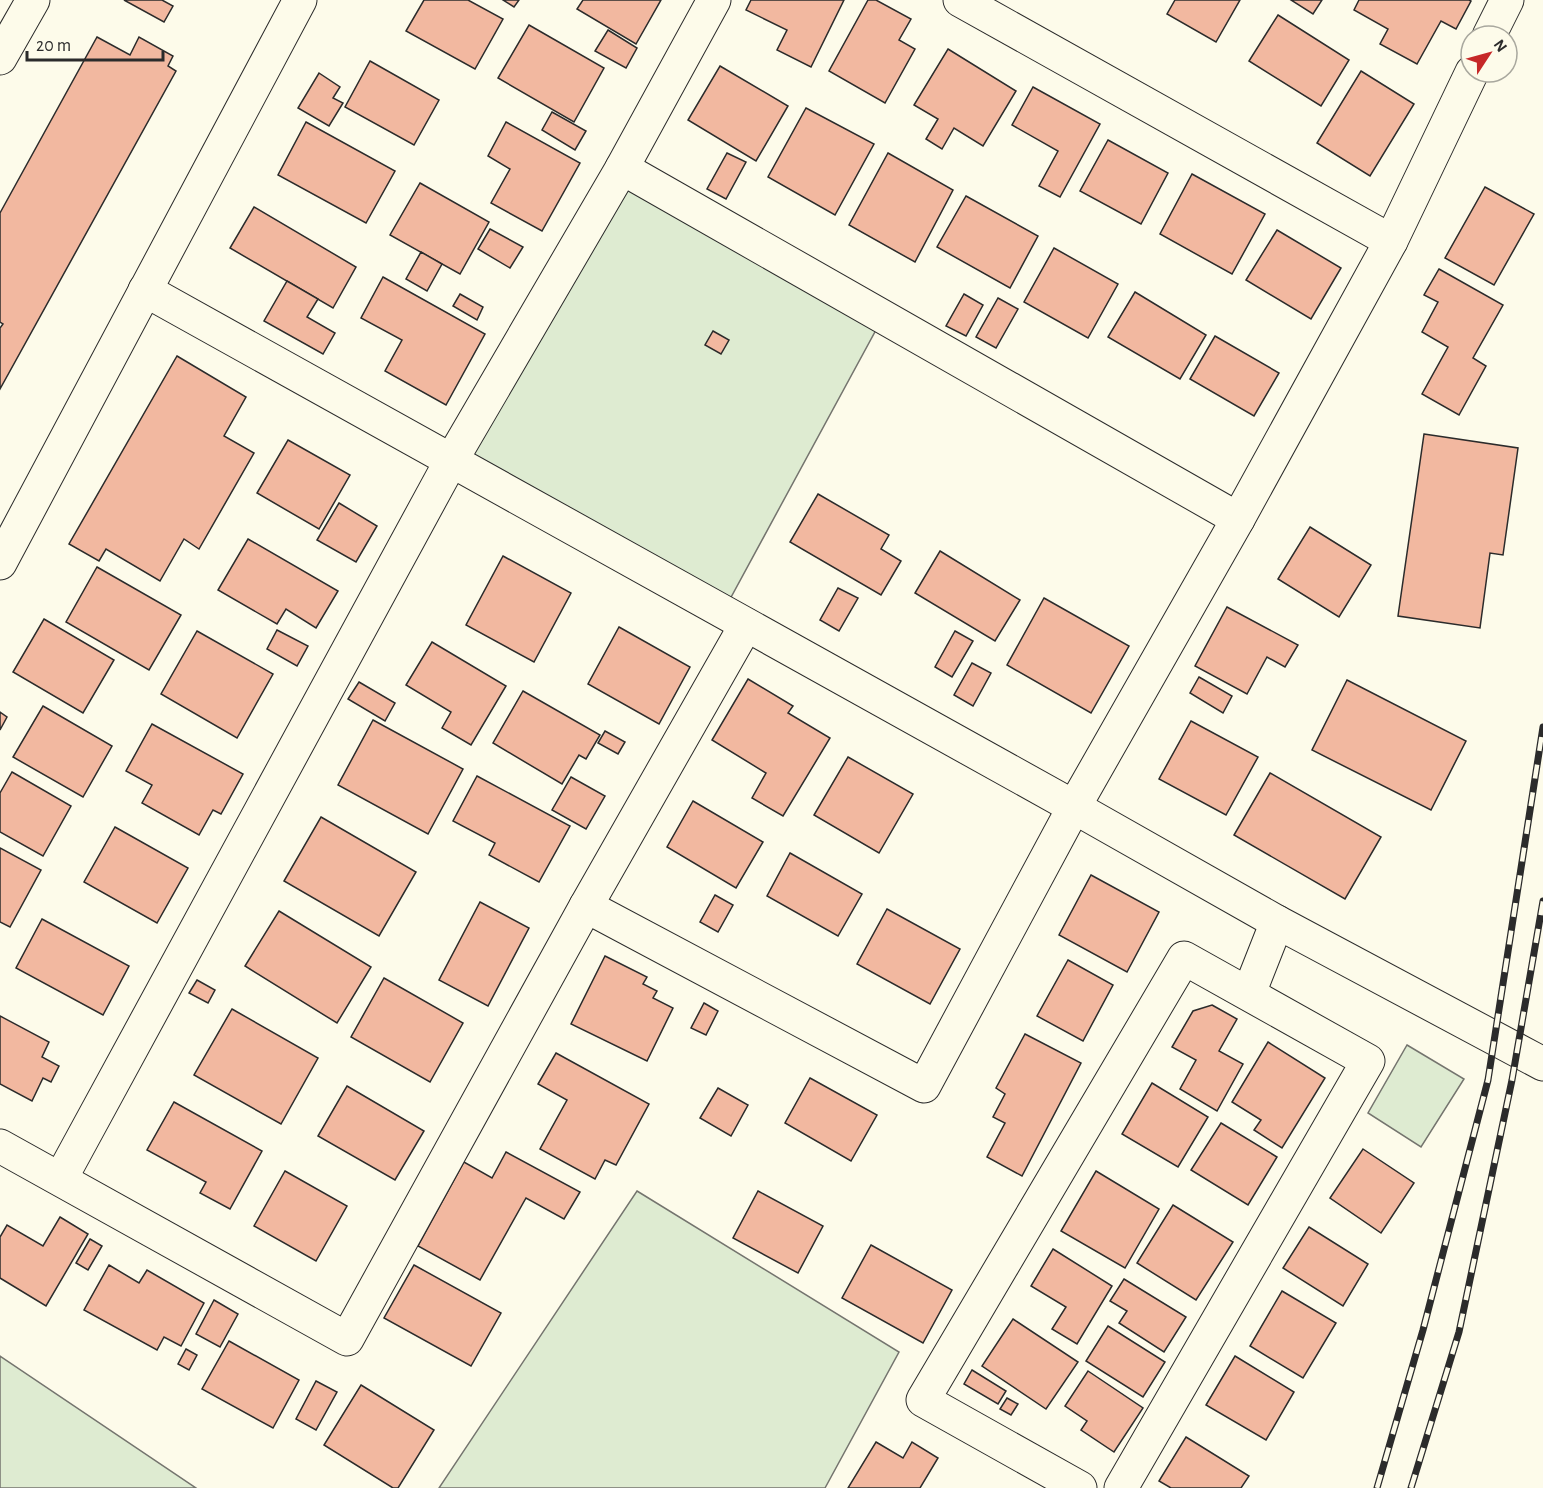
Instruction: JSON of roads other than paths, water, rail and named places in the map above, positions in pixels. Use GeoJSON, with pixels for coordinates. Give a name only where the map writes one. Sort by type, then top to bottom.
{"type":"FeatureCollection","features":[{"type":"Feature","properties":{"kind":"street"},"geometry":{"type":"LineString","coordinates":[[0,58],[33,0]]}},
{"type":"Feature","properties":{"kind":"street"},"geometry":{"type":"LineString","coordinates":[[0,563],[300,0]]}},
{"type":"Feature","properties":{"kind":"street"},"geometry":{"type":"LineString","coordinates":[[61,1178],[450,460],[622,168],[714,0]]}},
{"type":"Feature","properties":{"kind":"street"},"geometry":{"type":"LineString","coordinates":[[960,0],[1391,241]]}},
{"type":"Feature","properties":{"kind":"street"},"geometry":{"type":"LineString","coordinates":[[1495,24],[1507,0]]}},
{"type":"Feature","properties":{"kind":"street"},"geometry":{"type":"LineString","coordinates":[[586,906],[924,1086],[1074,807],[1238,519],[1391,241],[1466,84]]}},
{"type":"Feature","properties":{"kind":"street"},"geometry":{"type":"LineString","coordinates":[[622,168],[1238,519]]}},
{"type":"Feature","properties":{"kind":"street"},"geometry":{"type":"LineString","coordinates":[[145,290],[1277,922],[1543,1064]]}},
{"type":"Feature","properties":{"kind":"street"},"geometry":{"type":"LineString","coordinates":[[0,1146],[346,1339],[586,906],[746,625]]}},
{"type":"Feature","properties":{"kind":"street"},"geometry":{"type":"LineString","coordinates":[[1249,993],[1277,922]]}},
{"type":"Feature","properties":{"kind":"street"},"geometry":{"type":"LineString","coordinates":[[1080,1488],[923,1400],[1184,958],[1368,1061],[1121,1488]]}},
{"type":"Feature","properties":{"kind":"railway"},"geometry":{"type":"LineString","coordinates":[[1377,1488],[1423,1330],[1488,1080],[1543,727]]}},
{"type":"Feature","properties":{"kind":"railway"},"geometry":{"type":"LineString","coordinates":[[1411,1488],[1459,1332],[1512,1080],[1543,901]]}}]}
